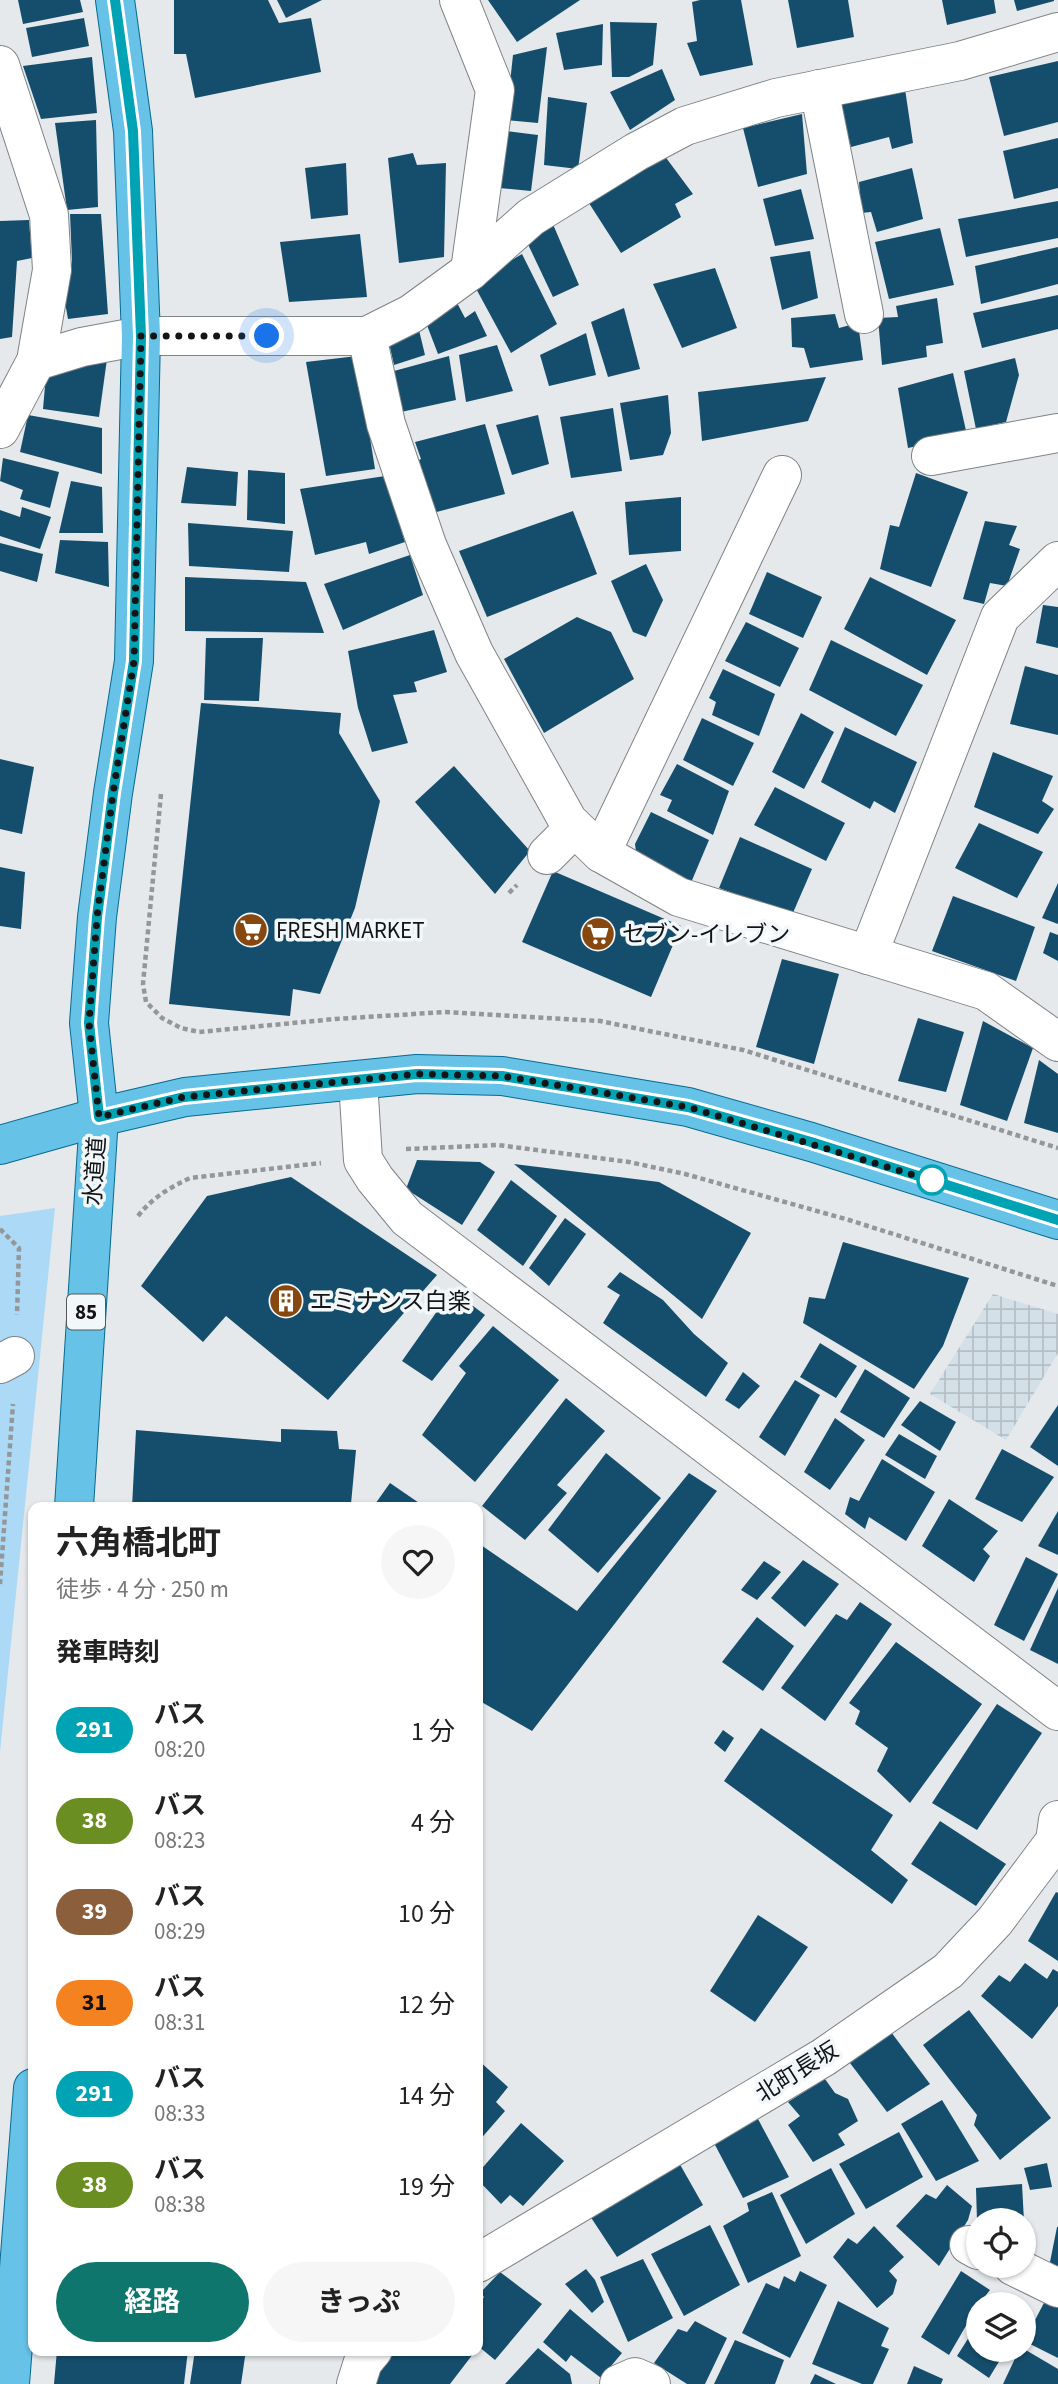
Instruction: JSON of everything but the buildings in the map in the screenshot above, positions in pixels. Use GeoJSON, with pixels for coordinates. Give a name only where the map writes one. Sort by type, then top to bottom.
{"type":"FeatureCollection","features":[{"type":"Feature","properties":{"kind":"main road","name":"水道道"},"geometry":{"type":"LineString","coordinates":[[74,1502],[99,1117],[89,1023],[97,917],[134,661],[141,336],[133,131],[115,0]]}},
{"type":"Feature","properties":{"kind":"main road"},"geometry":{"type":"LineString","coordinates":[[0,1144],[184,1097],[417,1074],[502,1076],[688,1107],[811,1142],[1058,1220]]}},
{"type":"Feature","properties":{"kind":"main road"},"geometry":{"type":"LineString","coordinates":[[10,2384],[28,2152]]}},
{"type":"Feature","properties":{"kind":"street"},"geometry":{"type":"LineString","coordinates":[[458,0],[495,90],[470,271]]}},
{"type":"Feature","properties":{"kind":"street"},"geometry":{"type":"LineString","coordinates":[[36,361],[82,347],[141,336],[367,336],[411,313],[470,271],[531,218],[636,152],[685,126],[776,98],[960,61],[1058,32]]}},
{"type":"Feature","properties":{"kind":"street"},"geometry":{"type":"LineString","coordinates":[[0,65],[49,215],[52,270],[36,361],[0,429]]}},
{"type":"Feature","properties":{"kind":"street"},"geometry":{"type":"LineString","coordinates":[[819,89],[864,314]]}},
{"type":"Feature","properties":{"kind":"street"},"geometry":{"type":"LineString","coordinates":[[367,336],[386,424],[427,545],[474,653],[568,821],[588,840],[679,897],[986,991],[1058,1042]]}},
{"type":"Feature","properties":{"kind":"street"},"geometry":{"type":"LineString","coordinates":[[931,456],[1058,433]]}},
{"type":"Feature","properties":{"kind":"street"},"geometry":{"type":"LineString","coordinates":[[547,855],[588,840],[782,475]]}},
{"type":"Feature","properties":{"kind":"street"},"geometry":{"type":"LineString","coordinates":[[869,956],[1000,617],[1058,561]]}},
{"type":"Feature","properties":{"kind":"street"},"geometry":{"type":"LineString","coordinates":[[358,1080],[363,1160],[407,1218],[1058,1711]]}},
{"type":"Feature","properties":{"kind":"street","name":"北町長坂"},"geometry":{"type":"LineString","coordinates":[[483,2260],[824,2057],[948,1971],[995,1921],[1055,1842],[1058,1820]]}},
{"type":"Feature","properties":{"kind":"street"},"geometry":{"type":"LineString","coordinates":[[1036,2277],[1058,2288]]}},
{"type":"Feature","properties":{"kind":"street"},"geometry":{"type":"LineString","coordinates":[[356,2384],[363,2362],[368,2356]]}},
{"type":"Feature","properties":{"kind":"street"},"geometry":{"type":"LineString","coordinates":[[619,2384],[635,2377],[650,2384]]}},
{"type":"Feature","properties":{"kind":"path"},"geometry":{"type":"LineString","coordinates":[[161,794],[143,985],[146,1002],[162,1018],[181,1028],[216,1032],[335,1018],[445,1012],[600,1021],[743,1050],[1058,1148]]}},
{"type":"Feature","properties":{"kind":"path"},"geometry":{"type":"LineString","coordinates":[[404,1149],[498,1145],[629,1162],[674,1171],[849,1220],[1058,1286]]}},
{"type":"Feature","properties":{"kind":"path"},"geometry":{"type":"LineString","coordinates":[[136,1219],[149,1203],[171,1187],[190,1178],[314,1162],[324,1163]]}},
{"type":"Feature","properties":{"kind":"shaded area"},"geometry":{"type":"Polygon","coordinates":[[[55,1208],[0,1752],[0,1216],[55,1208]]]}},
{"type":"Feature","properties":{"kind":"shaded area"},"geometry":{"type":"Polygon","coordinates":[[[993,1294],[1058,1314],[1058,1353],[1006,1440],[930,1394],[993,1294]]]}},
{"type":"Feature","properties":{"kind":"bus line","name":"291"},"geometry":{"type":"LineString","coordinates":[[115,0],[133,131],[141,336],[134,661],[97,917],[89,1023],[99,1117],[184,1097],[417,1074],[502,1076],[688,1107],[811,1142],[1058,1220]]}},
{"type":"Feature","properties":{"kind":"place","name":"FRESH MARKET"},"geometry":{"type":"Point","coordinates":[251,930]}},
{"type":"Feature","properties":{"kind":"place","name":"セブン-イレブン"},"geometry":{"type":"Point","coordinates":[598,934]}},
{"type":"Feature","properties":{"kind":"place","name":"エミナンス白楽"},"geometry":{"type":"Point","coordinates":[286,1301]}},
{"type":"Feature","properties":{"kind":"route"},"geometry":{"type":"LineString","coordinates":[[267,336],[141,336],[134,661],[97,917],[89,1023],[99,1117],[184,1097],[417,1074],[502,1076],[688,1107],[934,1181],[932,1180]]}}]}
